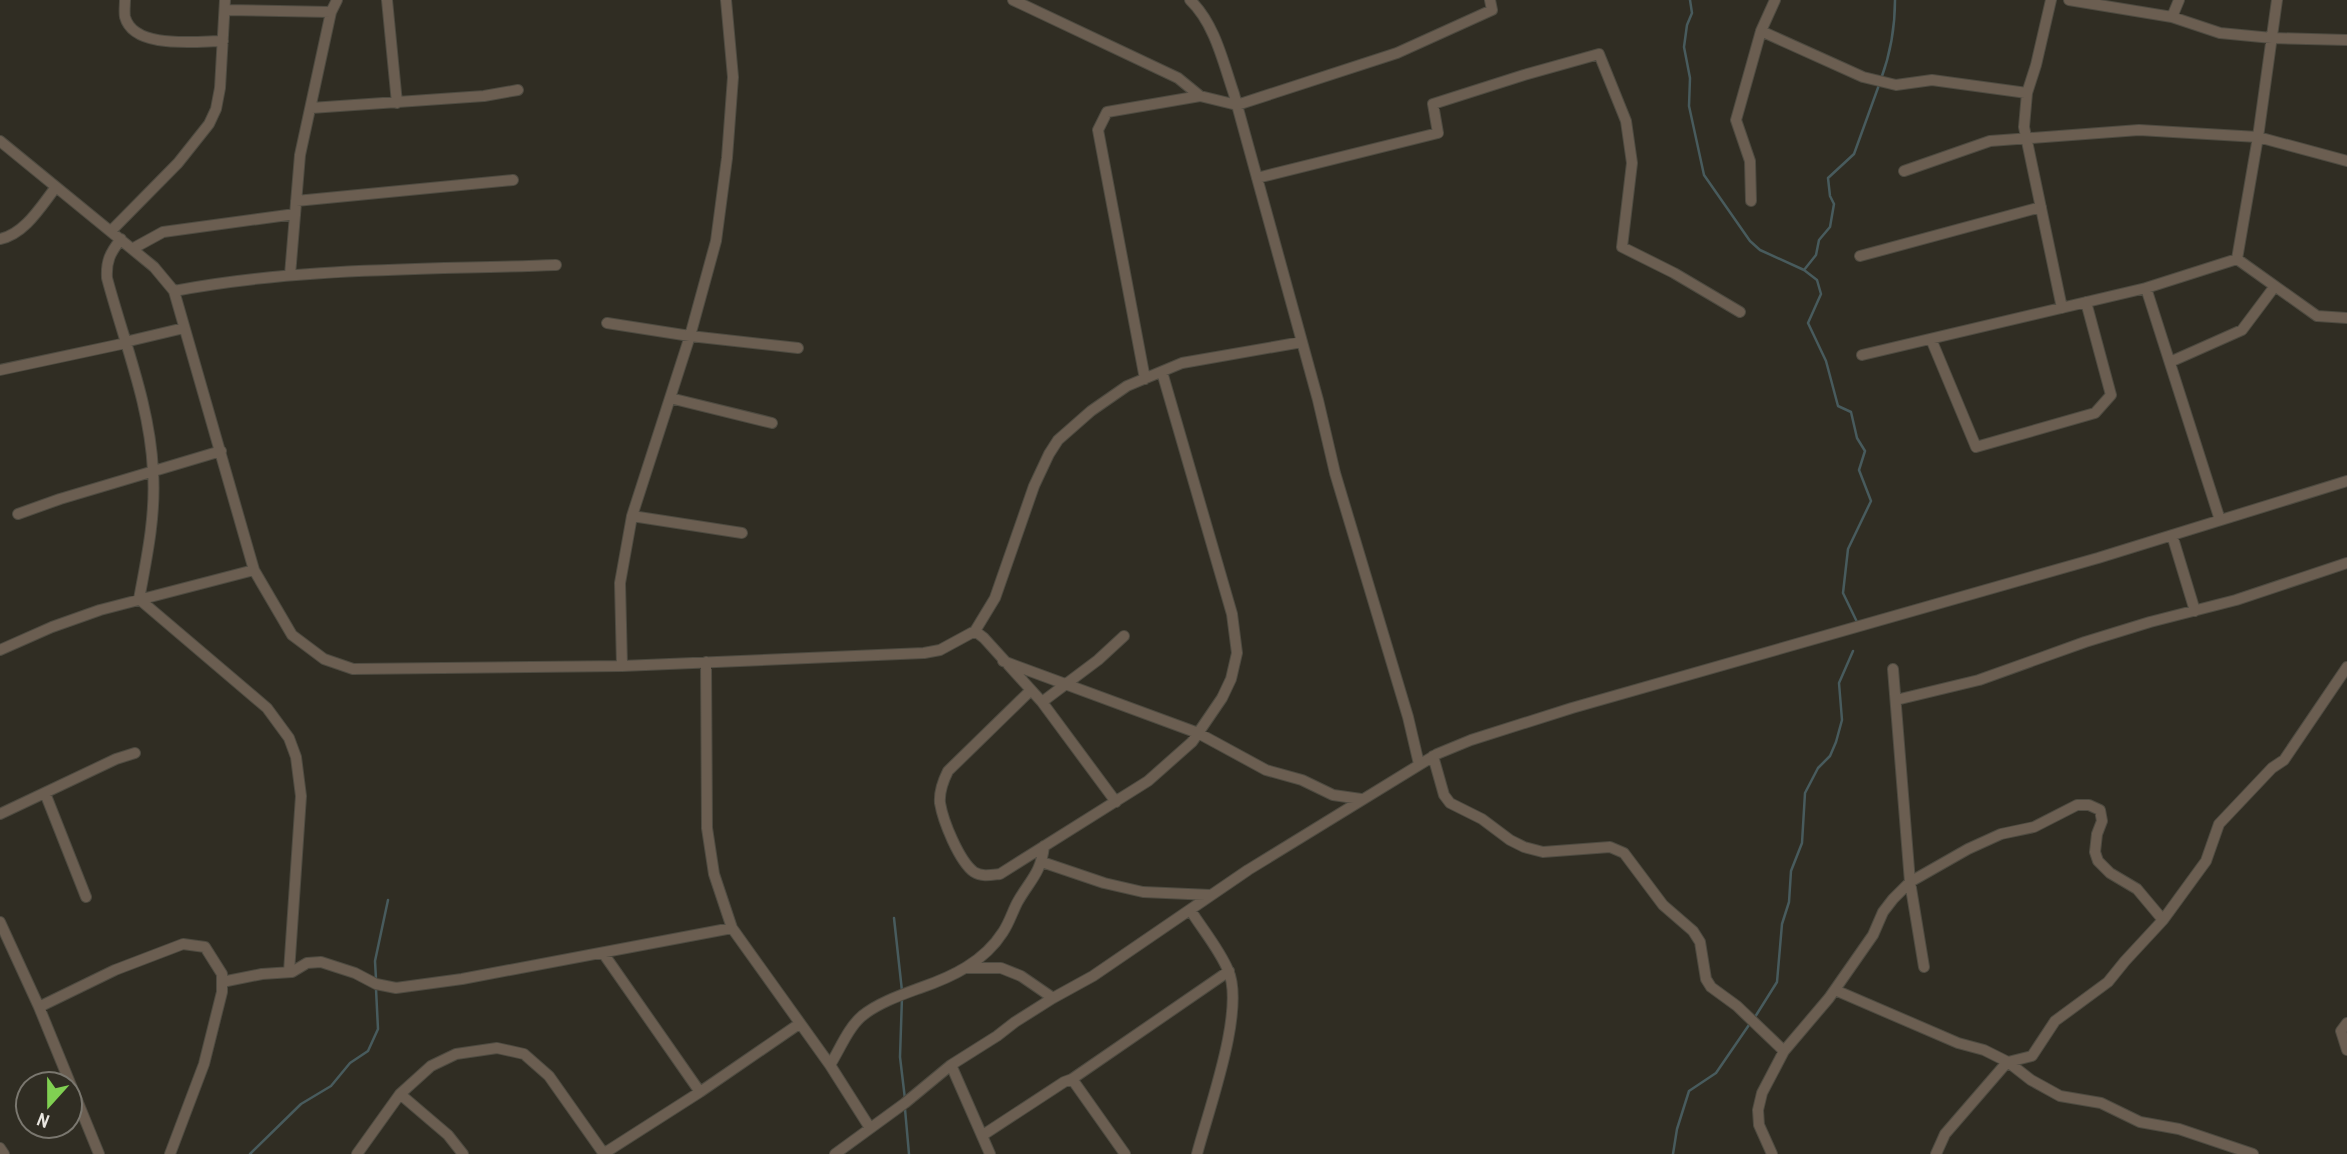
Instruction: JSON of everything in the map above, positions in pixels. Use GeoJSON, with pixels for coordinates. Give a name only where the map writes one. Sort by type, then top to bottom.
{"type":"FeatureCollection","features":[{"type":"Feature","properties":{"kind":"street"},"geometry":{"type":"LineString","coordinates":[[125,0],[125,18],[132,29],[142,36],[153,40],[223,41]]}},
{"type":"Feature","properties":{"kind":"street"},"geometry":{"type":"LineString","coordinates":[[290,275],[300,155],[331,12],[337,0]]}},
{"type":"Feature","properties":{"kind":"street"},"geometry":{"type":"LineString","coordinates":[[387,0],[397,103]]}},
{"type":"Feature","properties":{"kind":"street"},"geometry":{"type":"LineString","coordinates":[[622,666],[620,583],[632,516],[690,336],[716,241],[727,158],[733,78],[726,0]]}},
{"type":"Feature","properties":{"kind":"street"},"geometry":{"type":"LineString","coordinates":[[1013,0],[1178,78],[1200,96]]}},
{"type":"Feature","properties":{"kind":"street"},"geometry":{"type":"LineString","coordinates":[[1191,0],[1202,11],[1217,45],[1237,105],[1339,485],[1408,717],[1419,764]]}},
{"type":"Feature","properties":{"kind":"street"},"geometry":{"type":"LineString","coordinates":[[1145,379],[1098,130],[1107,112],[1200,96],[1237,105],[1396,52],[1492,10],[1490,0]]}},
{"type":"Feature","properties":{"kind":"street"},"geometry":{"type":"LineString","coordinates":[[1751,201],[1749,161],[1736,120],[1761,31],[1775,0]]}},
{"type":"Feature","properties":{"kind":"street"},"geometry":{"type":"LineString","coordinates":[[2052,0],[2027,93],[2024,127],[2062,308]]}},
{"type":"Feature","properties":{"kind":"street"},"geometry":{"type":"LineString","coordinates":[[2068,0],[2172,17],[2220,33],[2272,38],[2347,40]]}},
{"type":"Feature","properties":{"kind":"street"},"geometry":{"type":"LineString","coordinates":[[2172,17],[2179,0]]}},
{"type":"Feature","properties":{"kind":"street"},"geometry":{"type":"LineString","coordinates":[[2237,259],[2258,137],[2277,0]]}},
{"type":"Feature","properties":{"kind":"street"},"geometry":{"type":"LineString","coordinates":[[111,231],[178,163],[209,124],[216,109],[220,88],[225,5],[331,12]]}},
{"type":"Feature","properties":{"kind":"street"},"geometry":{"type":"LineString","coordinates":[[1761,31],[1863,77],[1896,85],[1932,80],[2027,93]]}},
{"type":"Feature","properties":{"kind":"street"},"geometry":{"type":"LineString","coordinates":[[1257,178],[1438,132],[1433,104],[1599,54],[1626,121],[1632,163],[1622,247],[1674,273],[1740,312]]}},
{"type":"Feature","properties":{"kind":"street"},"geometry":{"type":"LineString","coordinates":[[311,108],[484,96],[518,90]]}},
{"type":"Feature","properties":{"kind":"street"},"geometry":{"type":"LineString","coordinates":[[1904,171],[1990,141],[2138,130],[2258,137],[2347,161]]}},
{"type":"Feature","properties":{"kind":"street"},"geometry":{"type":"LineString","coordinates":[[0,141],[155,267],[174,291],[254,570],[292,635],[324,659],[353,670],[622,666],[924,653],[940,650],[975,631],[995,598],[1039,474],[1058,440],[1091,411],[1127,386],[1182,363],[1302,342]]}},
{"type":"Feature","properties":{"kind":"street"},"geometry":{"type":"LineString","coordinates":[[296,201],[513,180]]}},
{"type":"Feature","properties":{"kind":"street"},"geometry":{"type":"LineString","coordinates":[[0,239],[20,229],[56,187]]}},
{"type":"Feature","properties":{"kind":"street"},"geometry":{"type":"LineString","coordinates":[[1860,256],[2041,207]]}},
{"type":"Feature","properties":{"kind":"street"},"geometry":{"type":"LineString","coordinates":[[132,248],[163,232],[295,214]]}},
{"type":"Feature","properties":{"kind":"street"},"geometry":{"type":"LineString","coordinates":[[121,239],[110,253],[106,264],[107,278],[139,386],[151,447],[153,473],[149,543],[139,599]]}},
{"type":"Feature","properties":{"kind":"street"},"geometry":{"type":"LineString","coordinates":[[2237,259],[2317,316],[2347,318]]}},
{"type":"Feature","properties":{"kind":"street"},"geometry":{"type":"LineString","coordinates":[[1862,355],[2146,288],[2237,259]]}},
{"type":"Feature","properties":{"kind":"street"},"geometry":{"type":"LineString","coordinates":[[174,291],[290,275],[555,265]]}},
{"type":"Feature","properties":{"kind":"street"},"geometry":{"type":"LineString","coordinates":[[2170,362],[2242,330],[2275,286]]}},
{"type":"Feature","properties":{"kind":"street"},"geometry":{"type":"LineString","coordinates":[[2146,288],[2220,520]]}},
{"type":"Feature","properties":{"kind":"street"},"geometry":{"type":"LineString","coordinates":[[1931,339],[1976,447],[2095,413],[2111,395],[2086,302]]}},
{"type":"Feature","properties":{"kind":"street"},"geometry":{"type":"LineString","coordinates":[[607,323],[690,336],[798,348]]}},
{"type":"Feature","properties":{"kind":"street"},"geometry":{"type":"LineString","coordinates":[[0,370],[184,328]]}},
{"type":"Feature","properties":{"kind":"street"},"geometry":{"type":"LineString","coordinates":[[1030,691],[947,771],[942,785],[940,801],[963,860],[974,872],[986,876],[1000,874],[1116,803],[1168,764],[1192,742],[1222,698],[1231,679],[1237,653],[1232,614],[1162,372]]}},
{"type":"Feature","properties":{"kind":"street"},"geometry":{"type":"LineString","coordinates":[[670,398],[772,423]]}},
{"type":"Feature","properties":{"kind":"street"},"geometry":{"type":"LineString","coordinates":[[18,514],[221,451]]}},
{"type":"Feature","properties":{"kind":"street"},"geometry":{"type":"LineString","coordinates":[[835,1154],[905,1103],[951,1065],[1053,998],[1093,976],[1211,895],[1433,756],[1471,740],[1572,708],[2051,572],[2347,481]]}},
{"type":"Feature","properties":{"kind":"street"},"geometry":{"type":"LineString","coordinates":[[632,516],[742,533]]}},
{"type":"Feature","properties":{"kind":"street"},"geometry":{"type":"LineString","coordinates":[[2172,535],[2195,611]]}},
{"type":"Feature","properties":{"kind":"street"},"geometry":{"type":"LineString","coordinates":[[1896,700],[1979,680],[2085,642],[2236,600],[2347,563]]}},
{"type":"Feature","properties":{"kind":"street"},"geometry":{"type":"LineString","coordinates":[[0,650],[51,627],[139,599],[254,570]]}},
{"type":"Feature","properties":{"kind":"street"},"geometry":{"type":"LineString","coordinates":[[139,599],[267,708],[289,738],[298,767],[301,796],[289,972]]}},
{"type":"Feature","properties":{"kind":"street"},"geometry":{"type":"LineString","coordinates":[[975,631],[1042,702],[1116,803]]}},
{"type":"Feature","properties":{"kind":"street"},"geometry":{"type":"LineString","coordinates":[[1042,702],[1098,660],[1124,636]]}},
{"type":"Feature","properties":{"kind":"street"},"geometry":{"type":"LineString","coordinates":[[1003,661],[1198,733],[1266,770],[1302,780],[1333,795],[1361,799]]}},
{"type":"Feature","properties":{"kind":"street"},"geometry":{"type":"LineString","coordinates":[[705,663],[707,828],[714,874],[732,928],[830,1065],[870,1128]]}},
{"type":"Feature","properties":{"kind":"street"},"geometry":{"type":"LineString","coordinates":[[1936,1154],[1945,1134],[1963,1116],[1990,1080],[2008,1062],[2032,1056],[2055,1021],[2108,982],[2163,920],[2206,860],[2220,824],[2272,768],[2284,760],[2347,667]]}},
{"type":"Feature","properties":{"kind":"street"},"geometry":{"type":"LineString","coordinates":[[1893,670],[1910,882],[1924,967]]}},
{"type":"Feature","properties":{"kind":"street"},"geometry":{"type":"LineString","coordinates":[[0,814],[135,753]]}},
{"type":"Feature","properties":{"kind":"street"},"geometry":{"type":"LineString","coordinates":[[1433,756],[1444,795],[1450,803],[1482,819],[1510,841],[1524,848],[1543,852],[1603,847],[1623,853],[1663,905],[1693,931],[1700,942],[1706,979],[1711,987],[1737,1006],[1784,1051]]}},
{"type":"Feature","properties":{"kind":"street"},"geometry":{"type":"LineString","coordinates":[[45,793],[86,897]]}},
{"type":"Feature","properties":{"kind":"street"},"geometry":{"type":"LineString","coordinates":[[1772,1154],[1759,1125],[1758,1110],[1762,1093],[1784,1051],[1835,990],[1873,935],[1884,912],[1910,882],[1968,849],[2001,834],[2034,827],[2077,805],[2089,805],[2100,810],[2102,821],[2095,852],[2098,861],[2110,873],[2137,889],[2163,920]]}},
{"type":"Feature","properties":{"kind":"street"},"geometry":{"type":"LineString","coordinates":[[830,1065],[853,1024],[863,1015],[902,994],[967,968],[1002,935],[1042,862],[1044,846]]}},
{"type":"Feature","properties":{"kind":"street"},"geometry":{"type":"LineString","coordinates":[[1042,862],[1104,883],[1143,892],[1211,895]]}},
{"type":"Feature","properties":{"kind":"street"},"geometry":{"type":"LineString","coordinates":[[1191,911],[1229,971],[1234,989],[1231,1025],[1197,1154]]}},
{"type":"Feature","properties":{"kind":"street"},"geometry":{"type":"LineString","coordinates":[[0,922],[39,1007],[99,1154]]}},
{"type":"Feature","properties":{"kind":"street"},"geometry":{"type":"LineString","coordinates":[[222,982],[289,972],[307,963],[321,962],[376,984],[396,988],[462,979],[732,928]]}},
{"type":"Feature","properties":{"kind":"street"},"geometry":{"type":"LineString","coordinates":[[39,1007],[115,970],[183,944],[205,947],[222,974],[222,992],[204,1064],[170,1154]]}},
{"type":"Feature","properties":{"kind":"street"},"geometry":{"type":"LineString","coordinates":[[603,953],[700,1092]]}},
{"type":"Feature","properties":{"kind":"street"},"geometry":{"type":"LineString","coordinates":[[967,968],[1001,968],[1021,976],[1053,998]]}},
{"type":"Feature","properties":{"kind":"street"},"geometry":{"type":"LineString","coordinates":[[983,1135],[1072,1079],[1229,971]]}},
{"type":"Feature","properties":{"kind":"street"},"geometry":{"type":"LineString","coordinates":[[1835,990],[1946,1038],[1984,1050],[2008,1062],[2031,1080],[2060,1096],[2101,1103],[2140,1122],[2179,1129],[2253,1154]]}},
{"type":"Feature","properties":{"kind":"street"},"geometry":{"type":"LineString","coordinates":[[2347,1023],[2341,1031],[2347,1050]]}},
{"type":"Feature","properties":{"kind":"street"},"geometry":{"type":"LineString","coordinates":[[357,1154],[400,1094],[431,1066],[456,1054],[497,1048],[524,1054],[549,1076],[604,1154],[799,1024]]}},
{"type":"Feature","properties":{"kind":"street"},"geometry":{"type":"LineString","coordinates":[[951,1065],[990,1154]]}},
{"type":"Feature","properties":{"kind":"street"},"geometry":{"type":"LineString","coordinates":[[1072,1079],[1125,1154]]}},
{"type":"Feature","properties":{"kind":"street"},"geometry":{"type":"LineString","coordinates":[[400,1094],[448,1135],[463,1154]]}},
{"type":"Feature","properties":{"kind":"street"},"geometry":{"type":"LineString","coordinates":[[0,1148],[4,1154]]}},
{"type":"Feature","properties":{"kind":"waterway"},"geometry":{"type":"LineString","coordinates":[[1690,0],[1692,13],[1687,25],[1684,47],[1690,78],[1689,106],[1704,175],[1750,241],[1760,250],[1804,270],[1817,280],[1821,294],[1808,323],[1826,361],[1838,406],[1851,412],[1857,438],[1865,451],[1859,470],[1871,501],[1848,549],[1843,593],[1857,622]]}},
{"type":"Feature","properties":{"kind":"waterway"},"geometry":{"type":"LineString","coordinates":[[1881,79],[1892,40],[1895,0]]}},
{"type":"Feature","properties":{"kind":"waterway"},"geometry":{"type":"LineString","coordinates":[[1804,270],[1816,255],[1819,240],[1830,227],[1834,204],[1828,178],[1854,154],[1879,85]]}},
{"type":"Feature","properties":{"kind":"waterway"},"geometry":{"type":"LineString","coordinates":[[1755,1017],[1777,982],[1782,924],[1789,902],[1791,871],[1802,843],[1805,793],[1818,768],[1830,756],[1836,742],[1842,720],[1839,683],[1853,651]]}},
{"type":"Feature","properties":{"kind":"waterway"},"geometry":{"type":"LineString","coordinates":[[376,979],[375,961],[388,900]]}},
{"type":"Feature","properties":{"kind":"waterway"},"geometry":{"type":"LineString","coordinates":[[894,918],[902,991]]}},
{"type":"Feature","properties":{"kind":"waterway"},"geometry":{"type":"LineString","coordinates":[[250,1154],[301,1104],[331,1086],[350,1063],[368,1051],[378,1029],[376,989]]}},
{"type":"Feature","properties":{"kind":"waterway"},"geometry":{"type":"LineString","coordinates":[[902,997],[900,1057],[905,1099]]}},
{"type":"Feature","properties":{"kind":"waterway"},"geometry":{"type":"LineString","coordinates":[[1673,1154],[1677,1129],[1689,1091],[1716,1073],[1751,1022]]}},
{"type":"Feature","properties":{"kind":"waterway"},"geometry":{"type":"LineString","coordinates":[[905,1109],[909,1154]]}}]}
